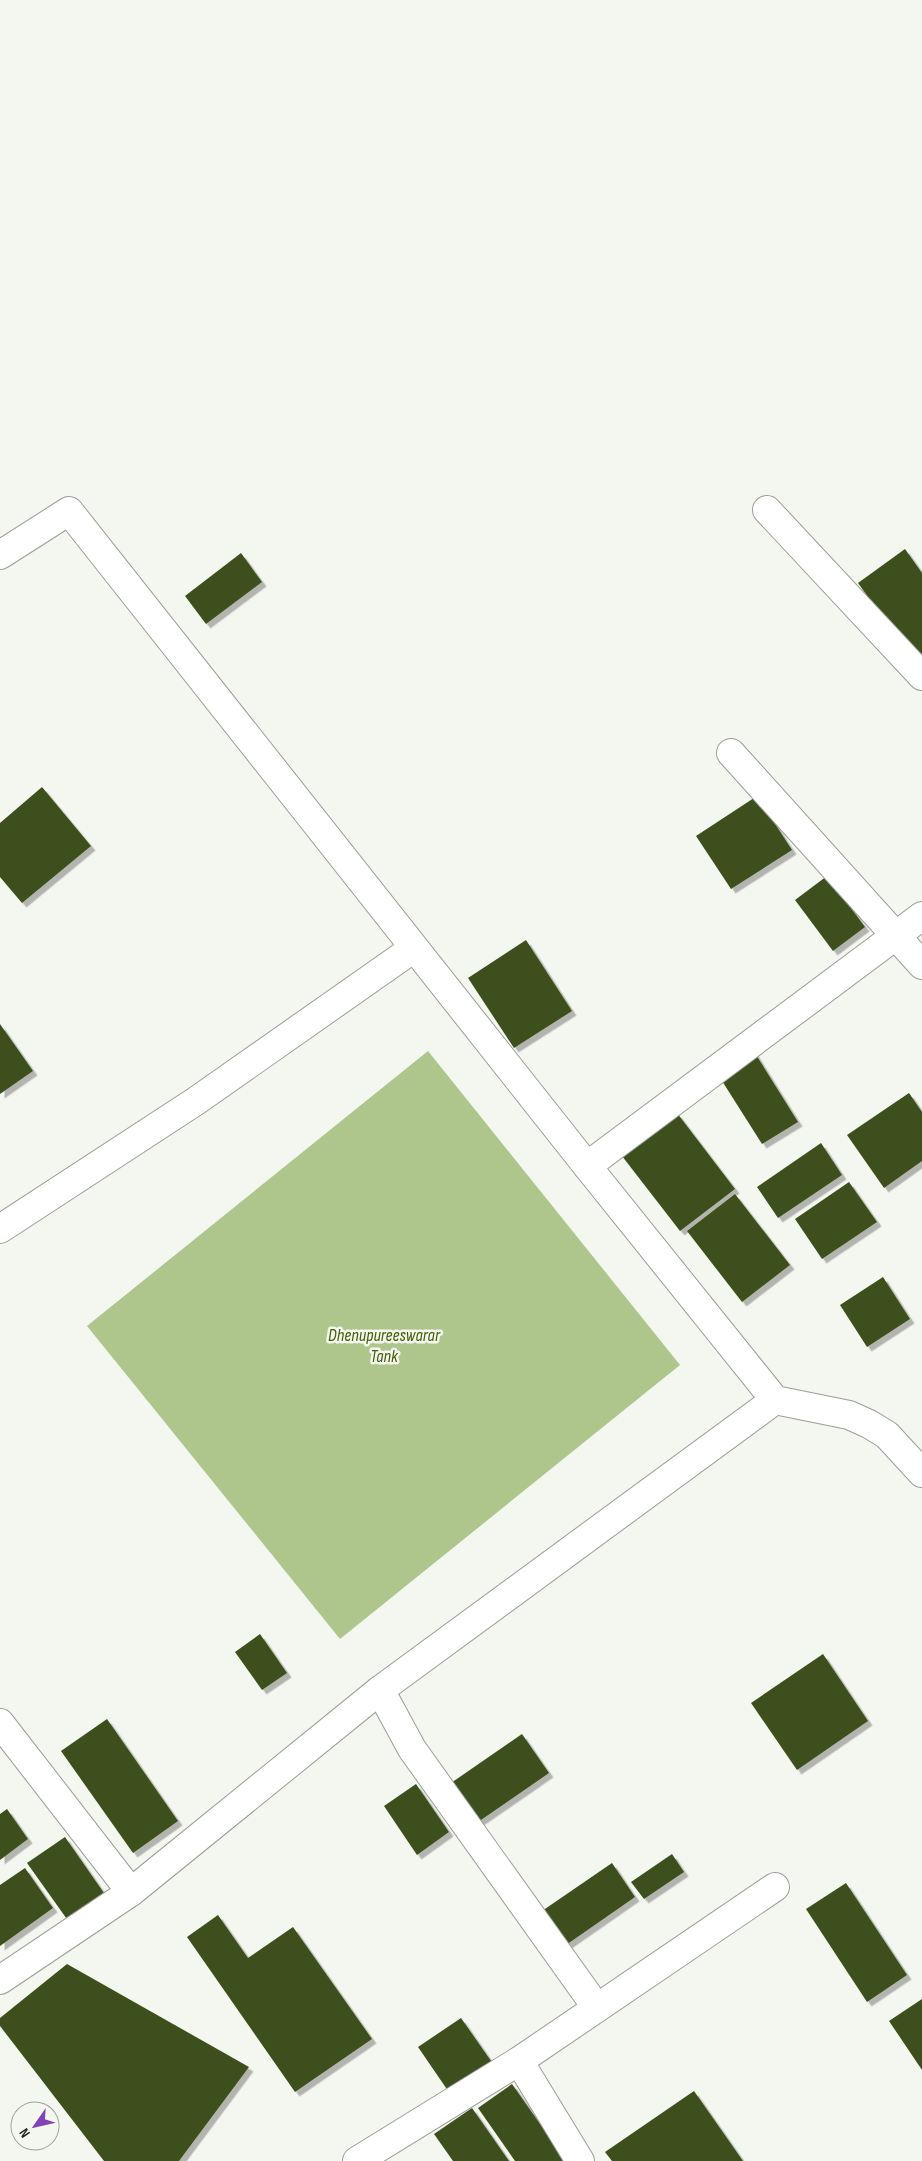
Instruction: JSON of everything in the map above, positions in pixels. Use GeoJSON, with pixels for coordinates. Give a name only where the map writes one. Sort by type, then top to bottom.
{"type":"FeatureCollection","features":[{"type":"Feature","properties":{"kind":"street"},"geometry":{"type":"LineString","coordinates":[[767,510],[922,676]]}},
{"type":"Feature","properties":{"kind":"street"},"geometry":{"type":"LineString","coordinates":[[0,555],[69,511],[587,1166],[775,1400],[849,1415],[868,1424],[887,1435],[922,1473]]}},
{"type":"Feature","properties":{"kind":"street"},"geometry":{"type":"LineString","coordinates":[[731,753],[922,965]]}},
{"type":"Feature","properties":{"kind":"street"},"geometry":{"type":"LineString","coordinates":[[587,1166],[922,916]]}},
{"type":"Feature","properties":{"kind":"street"},"geometry":{"type":"LineString","coordinates":[[0,1229],[196,1101],[414,948]]}},
{"type":"Feature","properties":{"kind":"street"},"geometry":{"type":"LineString","coordinates":[[0,1980],[132,1892],[380,1690],[775,1400]]}},
{"type":"Feature","properties":{"kind":"street"},"geometry":{"type":"LineString","coordinates":[[380,1690],[412,1748],[596,2008]]}},
{"type":"Feature","properties":{"kind":"street"},"geometry":{"type":"LineString","coordinates":[[0,1723],[132,1892]]}},
{"type":"Feature","properties":{"kind":"street"},"geometry":{"type":"LineString","coordinates":[[357,2161],[519,2061],[775,1886]]}},
{"type":"Feature","properties":{"kind":"street"},"geometry":{"type":"LineString","coordinates":[[519,2061],[580,2161]]}},
{"type":"Feature","properties":{"kind":"water","name":"Dhenupureeswarar Tank"},"geometry":{"type":"Polygon","coordinates":[[[428,1051],[680,1365],[340,1639],[87,1326],[428,1051]]]}},
{"type":"Feature","properties":{"kind":"building"},"geometry":{"type":"Polygon","coordinates":[[[905,549],[922,573],[922,660],[916,664],[858,583],[905,549]]]}},
{"type":"Feature","properties":{"kind":"building"},"geometry":{"type":"Polygon","coordinates":[[[241,553],[262,582],[206,624],[185,596],[241,553]]]}},
{"type":"Feature","properties":{"kind":"building"},"geometry":{"type":"Polygon","coordinates":[[[42,787],[91,846],[22,903],[0,877],[0,823],[42,787]]]}},
{"type":"Feature","properties":{"kind":"building"},"geometry":{"type":"Polygon","coordinates":[[[757,796],[792,850],[731,889],[696,836],[757,796]]]}},
{"type":"Feature","properties":{"kind":"building"},"geometry":{"type":"Polygon","coordinates":[[[827,876],[865,927],[833,951],[795,900],[827,876]]]}},
{"type":"Feature","properties":{"kind":"building"},"geometry":{"type":"Polygon","coordinates":[[[526,940],[572,1011],[514,1048],[468,978],[526,940]]]}},
{"type":"Feature","properties":{"kind":"building"},"geometry":{"type":"Polygon","coordinates":[[[0,1024],[33,1071],[0,1094],[0,1024]]]}},
{"type":"Feature","properties":{"kind":"building"},"geometry":{"type":"Polygon","coordinates":[[[753,1050],[798,1122],[762,1144],[717,1073],[753,1050]]]}},
{"type":"Feature","properties":{"kind":"building"},"geometry":{"type":"Polygon","coordinates":[[[909,1093],[922,1112],[922,1161],[884,1188],[847,1135],[909,1093]]]}},
{"type":"Feature","properties":{"kind":"building"},"geometry":{"type":"Polygon","coordinates":[[[677,1113],[735,1189],[680,1231],[622,1156],[677,1113]]]}},
{"type":"Feature","properties":{"kind":"building"},"geometry":{"type":"Polygon","coordinates":[[[821,1143],[842,1175],[778,1218],[757,1187],[821,1143]]]}},
{"type":"Feature","properties":{"kind":"building"},"geometry":{"type":"Polygon","coordinates":[[[849,1182],[877,1222],[822,1259],[795,1219],[849,1182]]]}},
{"type":"Feature","properties":{"kind":"building"},"geometry":{"type":"Polygon","coordinates":[[[735,1194],[790,1265],[742,1302],[687,1231],[735,1194]]]}},
{"type":"Feature","properties":{"kind":"building"},"geometry":{"type":"Polygon","coordinates":[[[883,1277],[910,1319],[867,1347],[840,1305],[883,1277]]]}},
{"type":"Feature","properties":{"kind":"building"},"geometry":{"type":"Polygon","coordinates":[[[260,1634],[287,1673],[262,1690],[235,1652],[260,1634]]]}},
{"type":"Feature","properties":{"kind":"building"},"geometry":{"type":"Polygon","coordinates":[[[823,1654],[868,1721],[797,1770],[751,1703],[823,1654]]]}},
{"type":"Feature","properties":{"kind":"building"},"geometry":{"type":"Polygon","coordinates":[[[107,1719],[178,1821],[133,1853],[61,1751],[107,1719]]]}},
{"type":"Feature","properties":{"kind":"building"},"geometry":{"type":"Polygon","coordinates":[[[522,1734],[549,1773],[478,1822],[451,1783],[522,1734]]]}},
{"type":"Feature","properties":{"kind":"building"},"geometry":{"type":"Polygon","coordinates":[[[416,1784],[449,1832],[417,1855],[384,1806],[416,1784]]]}},
{"type":"Feature","properties":{"kind":"building"},"geometry":{"type":"Polygon","coordinates":[[[7,1809],[28,1839],[0,1860],[0,1814],[7,1809]]]}},
{"type":"Feature","properties":{"kind":"building"},"geometry":{"type":"Polygon","coordinates":[[[65,1837],[106,1896],[69,1922],[27,1863],[65,1837]]]}},
{"type":"Feature","properties":{"kind":"building"},"geometry":{"type":"Polygon","coordinates":[[[672,1854],[684,1872],[644,1899],[631,1882],[672,1854]]]}},
{"type":"Feature","properties":{"kind":"building"},"geometry":{"type":"Polygon","coordinates":[[[612,1863],[635,1897],[566,1945],[542,1911],[612,1863]]]}},
{"type":"Feature","properties":{"kind":"building"},"geometry":{"type":"Polygon","coordinates":[[[25,1868],[53,1908],[0,1946],[0,1885],[25,1868]]]}},
{"type":"Feature","properties":{"kind":"building"},"geometry":{"type":"Polygon","coordinates":[[[846,1883],[907,1975],[867,2002],[806,1909],[846,1883]]]}},
{"type":"Feature","properties":{"kind":"building"},"geometry":{"type":"Polygon","coordinates":[[[218,1915],[248,1958],[293,1927],[372,2039],[295,2092],[187,1937],[218,1915]]]}},
{"type":"Feature","properties":{"kind":"building"},"geometry":{"type":"Polygon","coordinates":[[[67,1964],[249,2067],[179,2161],[104,2161],[60,2104],[60,2101],[58,2101],[0,2026],[0,2018],[67,1964]]]}},
{"type":"Feature","properties":{"kind":"building"},"geometry":{"type":"Polygon","coordinates":[[[922,1999],[922,2070],[889,2021],[922,1999]]]}},
{"type":"Feature","properties":{"kind":"building"},"geometry":{"type":"Polygon","coordinates":[[[461,2018],[498,2071],[455,2101],[418,2047],[461,2018]]]}},
{"type":"Feature","properties":{"kind":"building"},"geometry":{"type":"Polygon","coordinates":[[[512,2084],[566,2161],[515,2161],[478,2108],[512,2084]]]}},
{"type":"Feature","properties":{"kind":"building"},"geometry":{"type":"Polygon","coordinates":[[[694,2091],[743,2161],[612,2161],[605,2152],[694,2091]]]}},
{"type":"Feature","properties":{"kind":"building"},"geometry":{"type":"Polygon","coordinates":[[[472,2108],[509,2161],[453,2161],[434,2134],[472,2108]]]}}]}
